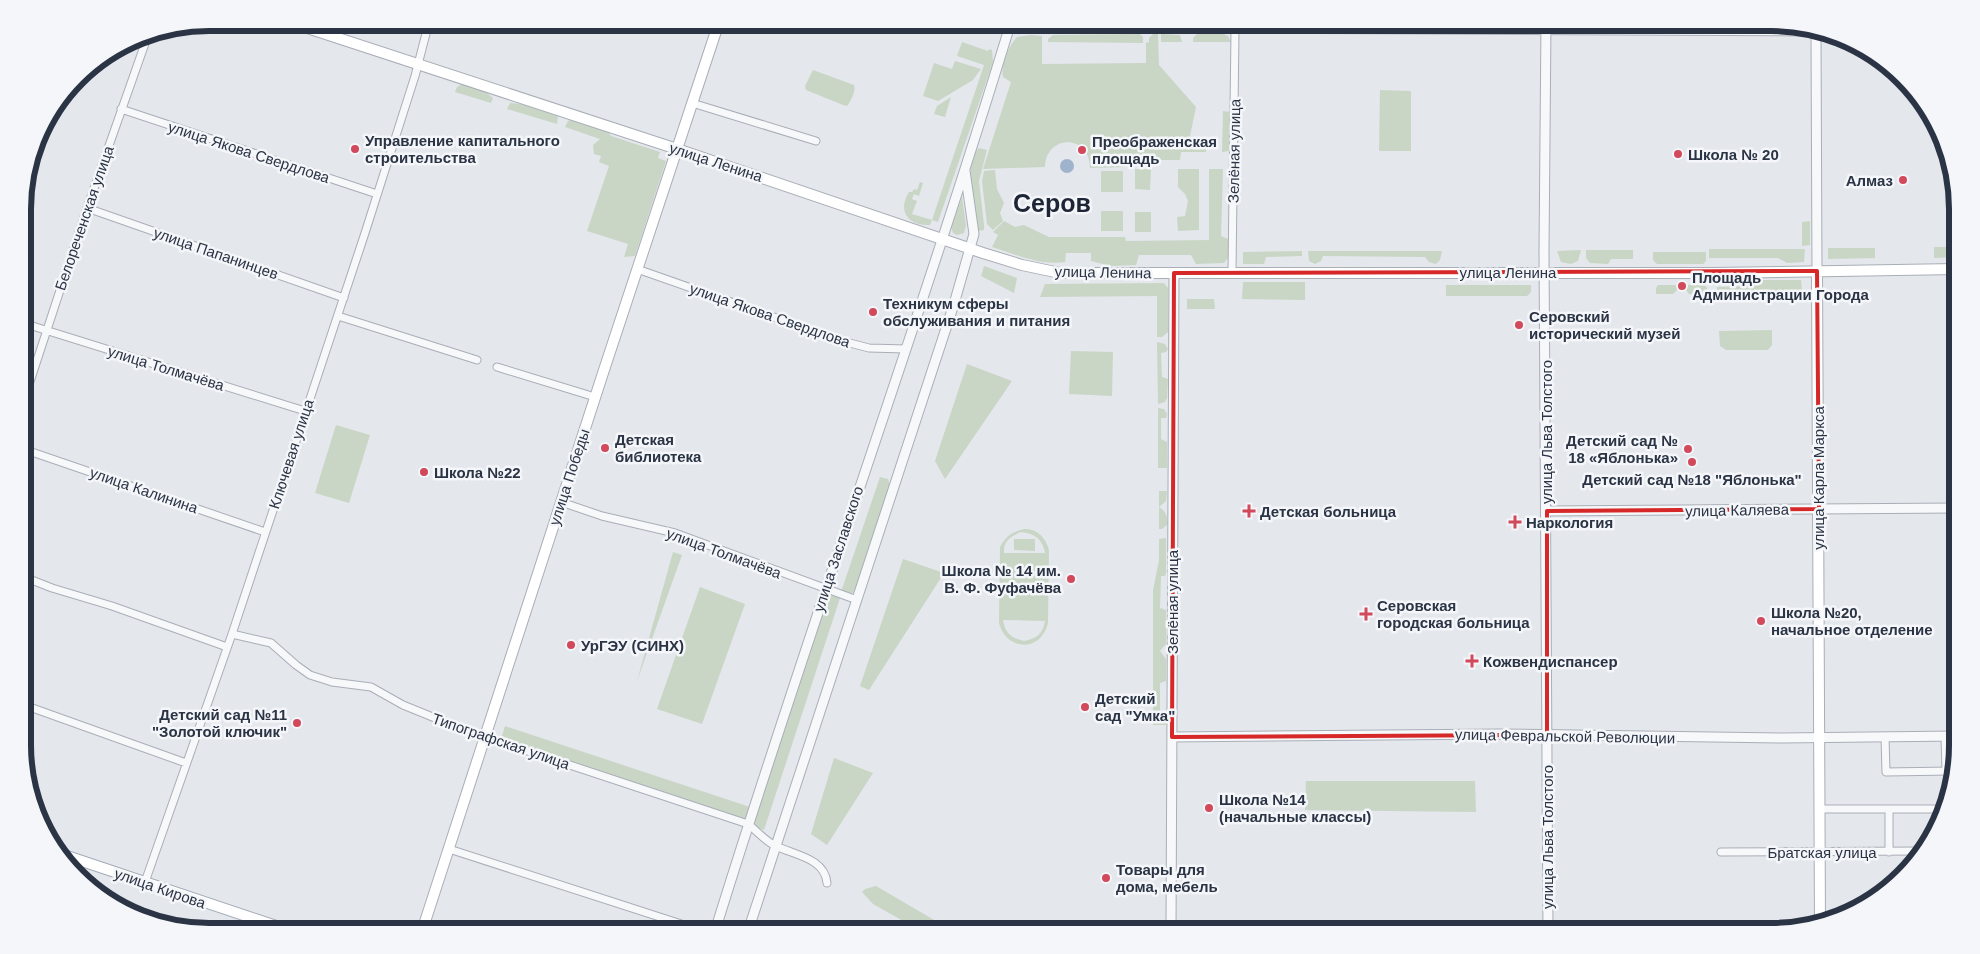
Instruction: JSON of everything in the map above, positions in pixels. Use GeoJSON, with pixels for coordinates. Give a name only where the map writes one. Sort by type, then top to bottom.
{"type":"FeatureCollection","features":[{"type":"Feature","properties":{"kind":"main road","name":"улица Ленина"},"geometry":{"type":"LineString","coordinates":[[315,31],[677,149],[1022,265],[1060,273],[1714,273],[1949,269]]}},
{"type":"Feature","properties":{"kind":"main road","name":"улица Победы"},"geometry":{"type":"LineString","coordinates":[[425,923],[714,31]]}},
{"type":"Feature","properties":{"kind":"main road","name":"улица Карла Маркса"},"geometry":{"type":"LineString","coordinates":[[1817,271],[1820,916]]}},
{"type":"Feature","properties":{"kind":"main road","name":"улица Кирова"},"geometry":{"type":"LineString","coordinates":[[72,858],[264,923]]}},
{"type":"Feature","properties":{"kind":"street","name":"Ключевая улица"},"geometry":{"type":"LineString","coordinates":[[145,882],[232,634],[344,298],[418,66],[427,31]]}},
{"type":"Feature","properties":{"kind":"street","name":"улица Заславского"},"geometry":{"type":"LineString","coordinates":[[717,923],[748,824],[906,349],[1008,31]]}},
{"type":"Feature","properties":{"kind":"street","name":"Зелёная улица"},"geometry":{"type":"LineString","coordinates":[[1232,273],[1235,31]]}},
{"type":"Feature","properties":{"kind":"street","name":"улица Льва Толстого"},"geometry":{"type":"LineString","coordinates":[[1546,31],[1544,272],[1547,511],[1548,923]]}},
{"type":"Feature","properties":{"kind":"street","name":"улица Карла Маркса"},"geometry":{"type":"LineString","coordinates":[[1816,37],[1817,271]]}},
{"type":"Feature","properties":{"kind":"street","name":"Белореченская улица"},"geometry":{"type":"LineString","coordinates":[[32,377],[87,208],[145,44]]}},
{"type":"Feature","properties":{"kind":"street"},"geometry":{"type":"LineString","coordinates":[[692,103],[816,141]]}},
{"type":"Feature","properties":{"kind":"street","name":"улица Якова Свердлова"},"geometry":{"type":"LineString","coordinates":[[122,110],[377,194]]}},
{"type":"Feature","properties":{"kind":"street","name":"улица Заславского"},"geometry":{"type":"LineString","coordinates":[[751,923],[954,304],[974,234],[965,168]]}},
{"type":"Feature","properties":{"kind":"street","name":"улица Папанинцев"},"geometry":{"type":"LineString","coordinates":[[87,208],[344,298]]}},
{"type":"Feature","properties":{"kind":"street","name":"улица Якова Свердлова"},"geometry":{"type":"LineString","coordinates":[[637,269],[842,341],[870,348],[906,349]]}},
{"type":"Feature","properties":{"kind":"street","name":"Зелёная улица"},"geometry":{"type":"LineString","coordinates":[[1171,923],[1174,273]]}},
{"type":"Feature","properties":{"kind":"street"},"geometry":{"type":"LineString","coordinates":[[338,316],[477,360]]}},
{"type":"Feature","properties":{"kind":"street","name":"улица Толмачёва"},"geometry":{"type":"LineString","coordinates":[[32,326],[306,411]]}},
{"type":"Feature","properties":{"kind":"street"},"geometry":{"type":"LineString","coordinates":[[497,367],[595,397]]}},
{"type":"Feature","properties":{"kind":"street","name":"улица Калинина"},"geometry":{"type":"LineString","coordinates":[[32,452],[265,532]]}},
{"type":"Feature","properties":{"kind":"street","name":"улица Толмачёва"},"geometry":{"type":"LineString","coordinates":[[561,502],[602,516],[675,533],[825,590],[857,600]]}},
{"type":"Feature","properties":{"kind":"street","name":"улица Каляева"},"geometry":{"type":"LineString","coordinates":[[1547,511],[1949,508]]}},
{"type":"Feature","properties":{"kind":"street"},"geometry":{"type":"LineString","coordinates":[[31,580],[227,647]]}},
{"type":"Feature","properties":{"kind":"street","name":"Типографская улица"},"geometry":{"type":"LineString","coordinates":[[232,634],[271,642],[310,675],[332,682],[371,687],[403,705],[486,737],[748,824],[775,846],[819,865],[826,874],[827,883]]}},
{"type":"Feature","properties":{"kind":"street"},"geometry":{"type":"LineString","coordinates":[[31,708],[186,763]]}},
{"type":"Feature","properties":{"kind":"street","name":"улица Февральской Революции"},"geometry":{"type":"LineString","coordinates":[[1172,737],[1547,735],[1949,736]]}},
{"type":"Feature","properties":{"kind":"street"},"geometry":{"type":"LineString","coordinates":[[1945,736],[1948,760]]}},
{"type":"Feature","properties":{"kind":"street"},"geometry":{"type":"LineString","coordinates":[[1885,737],[1886,772],[1946,771]]}},
{"type":"Feature","properties":{"kind":"street"},"geometry":{"type":"LineString","coordinates":[[1820,809],[1936,809]]}},
{"type":"Feature","properties":{"kind":"street"},"geometry":{"type":"LineString","coordinates":[[1888,852],[1889,809]]}},
{"type":"Feature","properties":{"kind":"street"},"geometry":{"type":"LineString","coordinates":[[449,848],[678,923]]}},
{"type":"Feature","properties":{"kind":"street","name":"Братская улица"},"geometry":{"type":"LineString","coordinates":[[1721,852],[1913,851]]}},
{"type":"Feature","properties":{"kind":"highlighted area"},"geometry":{"type":"Polygon","coordinates":[[[1817,271],[1819,509],[1547,511],[1547,735],[1172,737],[1174,273],[1817,271]]]}},
{"type":"Feature","properties":{"kind":"green space"},"geometry":{"type":"Polygon","coordinates":[[[1140,34],[1143,37],[1143,43],[1048,42],[1048,39],[1053,35],[1140,34]]]}},
{"type":"Feature","properties":{"kind":"green space"},"geometry":{"type":"Polygon","coordinates":[[[1153,34],[1158,34],[1159,65],[1196,107],[1189,141],[1206,141],[1206,152],[1181,152],[1180,160],[1125,160],[1125,167],[1090,168],[1088,157],[1083,149],[1076,144],[1068,142],[1052,148],[1047,156],[1045,167],[983,169],[1011,82],[1003,77],[1004,61],[1008,50],[1017,37],[1042,36],[1042,64],[1146,63],[1146,43],[1149,42],[1149,38],[1153,34]]]}},
{"type":"Feature","properties":{"kind":"green space"},"geometry":{"type":"Polygon","coordinates":[[[1161,34],[1180,35],[1182,42],[1161,42],[1161,34]]]}},
{"type":"Feature","properties":{"kind":"green space"},"geometry":{"type":"Polygon","coordinates":[[[1197,34],[1224,34],[1228,36],[1231,42],[1193,42],[1193,38],[1197,34]]]}},
{"type":"Feature","properties":{"kind":"green space"},"geometry":{"type":"Polygon","coordinates":[[[962,42],[988,51],[989,49],[992,50],[993,62],[938,222],[932,220],[984,65],[957,56],[962,42]]]}},
{"type":"Feature","properties":{"kind":"green space"},"geometry":{"type":"Polygon","coordinates":[[[955,61],[981,69],[973,80],[938,101],[923,96],[934,63],[952,69],[955,61]]]}},
{"type":"Feature","properties":{"kind":"green space"},"geometry":{"type":"Polygon","coordinates":[[[813,70],[854,85],[853,96],[847,106],[806,90],[805,86],[813,70]]]}},
{"type":"Feature","properties":{"kind":"green space"},"geometry":{"type":"Polygon","coordinates":[[[462,84],[483,90],[493,98],[491,103],[455,92],[457,87],[462,84]]]}},
{"type":"Feature","properties":{"kind":"green space"},"geometry":{"type":"Polygon","coordinates":[[[1380,90],[1411,91],[1411,151],[1379,151],[1380,90]]]}},
{"type":"Feature","properties":{"kind":"green space"},"geometry":{"type":"Polygon","coordinates":[[[951,97],[945,117],[934,114],[937,106],[951,97]]]}},
{"type":"Feature","properties":{"kind":"green space"},"geometry":{"type":"Polygon","coordinates":[[[510,103],[524,104],[558,115],[557,124],[507,109],[510,103]]]}},
{"type":"Feature","properties":{"kind":"green space"},"geometry":{"type":"Polygon","coordinates":[[[1223,111],[1230,112],[1229,151],[1222,152],[1223,111]]]}},
{"type":"Feature","properties":{"kind":"green space"},"geometry":{"type":"Polygon","coordinates":[[[572,119],[607,130],[611,136],[660,152],[658,158],[666,161],[635,256],[624,257],[628,244],[587,231],[609,166],[599,162],[601,156],[594,154],[593,145],[600,139],[565,127],[568,121],[572,119]]]}},
{"type":"Feature","properties":{"kind":"green space"},"geometry":{"type":"Polygon","coordinates":[[[979,148],[987,150],[979,181],[984,230],[979,231],[976,227],[970,174],[974,155],[979,148]]]}},
{"type":"Feature","properties":{"kind":"green space"},"geometry":{"type":"Polygon","coordinates":[[[1135,169],[1151,169],[1150,190],[1135,189],[1135,169]]]}},
{"type":"Feature","properties":{"kind":"green space"},"geometry":{"type":"Polygon","coordinates":[[[1178,169],[1199,169],[1199,230],[1178,231],[1177,217],[1185,216],[1188,201],[1185,194],[1178,187],[1178,169]]]}},
{"type":"Feature","properties":{"kind":"green space"},"geometry":{"type":"Polygon","coordinates":[[[1209,169],[1223,169],[1221,236],[1228,239],[1228,258],[1224,263],[1196,264],[1191,255],[1139,255],[1136,265],[1111,266],[1091,261],[1091,253],[1066,253],[1065,262],[1056,263],[1028,259],[992,247],[998,235],[993,232],[1004,221],[1015,227],[1024,225],[1049,237],[1125,237],[1126,241],[1209,240],[1209,169]]]}},
{"type":"Feature","properties":{"kind":"green space"},"geometry":{"type":"Polygon","coordinates":[[[995,170],[997,189],[1004,203],[1000,213],[1003,221],[993,230],[987,224],[982,181],[984,171],[995,170]]]}},
{"type":"Feature","properties":{"kind":"green space"},"geometry":{"type":"Polygon","coordinates":[[[1101,171],[1123,171],[1123,192],[1101,192],[1101,171]]]}},
{"type":"Feature","properties":{"kind":"green space"},"geometry":{"type":"Polygon","coordinates":[[[920,182],[923,183],[919,196],[914,194],[912,199],[917,201],[912,214],[932,220],[930,225],[916,223],[907,216],[905,211],[904,205],[909,192],[912,192],[914,189],[917,190],[920,182]]]}},
{"type":"Feature","properties":{"kind":"green space"},"geometry":{"type":"Polygon","coordinates":[[[962,197],[966,225],[964,233],[957,235],[953,233],[951,227],[962,197]]]}},
{"type":"Feature","properties":{"kind":"green space"},"geometry":{"type":"Polygon","coordinates":[[[1101,211],[1123,211],[1123,231],[1101,231],[1101,211]]]}},
{"type":"Feature","properties":{"kind":"green space"},"geometry":{"type":"Polygon","coordinates":[[[1135,212],[1151,212],[1151,232],[1135,232],[1135,212]]]}},
{"type":"Feature","properties":{"kind":"green space"},"geometry":{"type":"Polygon","coordinates":[[[1810,221],[1810,245],[1802,246],[1802,222],[1810,221]]]}},
{"type":"Feature","properties":{"kind":"green space"},"geometry":{"type":"Polygon","coordinates":[[[1934,247],[1949,247],[1949,257],[1934,258],[1934,247]]]}},
{"type":"Feature","properties":{"kind":"green space"},"geometry":{"type":"Polygon","coordinates":[[[1828,248],[1875,248],[1875,258],[1828,259],[1828,248]]]}},
{"type":"Feature","properties":{"kind":"green space"},"geometry":{"type":"Polygon","coordinates":[[[1709,249],[1805,249],[1804,262],[1787,263],[1778,258],[1709,258],[1709,249]]]}},
{"type":"Feature","properties":{"kind":"green space"},"geometry":{"type":"Polygon","coordinates":[[[1581,250],[1578,261],[1571,264],[1561,262],[1557,251],[1581,250]]]}},
{"type":"Feature","properties":{"kind":"green space"},"geometry":{"type":"Polygon","coordinates":[[[1586,250],[1633,250],[1633,259],[1611,259],[1608,264],[1590,263],[1586,258],[1586,250]]]}},
{"type":"Feature","properties":{"kind":"green space"},"geometry":{"type":"Polygon","coordinates":[[[1302,251],[1302,256],[1266,257],[1264,264],[1243,264],[1243,252],[1302,251]]]}},
{"type":"Feature","properties":{"kind":"green space"},"geometry":{"type":"Polygon","coordinates":[[[1308,251],[1442,251],[1440,260],[1436,264],[1429,262],[1425,257],[1323,256],[1321,261],[1315,264],[1309,261],[1308,251]]]}},
{"type":"Feature","properties":{"kind":"green space"},"geometry":{"type":"Polygon","coordinates":[[[1653,252],[1706,252],[1706,261],[1703,264],[1657,264],[1653,260],[1653,252]]]}},
{"type":"Feature","properties":{"kind":"green space"},"geometry":{"type":"Polygon","coordinates":[[[984,266],[1017,278],[1014,293],[981,276],[984,266]]]}},
{"type":"Feature","properties":{"kind":"green space"},"geometry":{"type":"Polygon","coordinates":[[[1749,280],[1801,280],[1802,291],[1717,293],[1717,287],[1746,286],[1749,280]]]}},
{"type":"Feature","properties":{"kind":"green space"},"geometry":{"type":"Polygon","coordinates":[[[1243,282],[1305,282],[1305,300],[1242,299],[1243,282]]]}},
{"type":"Feature","properties":{"kind":"green space"},"geometry":{"type":"Polygon","coordinates":[[[1164,283],[1168,288],[1168,332],[1162,337],[1157,337],[1157,296],[1040,297],[1045,284],[1164,283]]]}},
{"type":"Feature","properties":{"kind":"green space"},"geometry":{"type":"Polygon","coordinates":[[[1446,285],[1531,285],[1531,292],[1527,296],[1446,296],[1446,285]]]}},
{"type":"Feature","properties":{"kind":"green space"},"geometry":{"type":"Polygon","coordinates":[[[1658,285],[1677,285],[1677,290],[1673,294],[1656,294],[1658,285]]]}},
{"type":"Feature","properties":{"kind":"green space"},"geometry":{"type":"Polygon","coordinates":[[[1685,285],[1705,285],[1707,294],[1689,294],[1685,285]]]}},
{"type":"Feature","properties":{"kind":"green space"},"geometry":{"type":"Polygon","coordinates":[[[1187,299],[1214,299],[1215,309],[1187,309],[1187,299]]]}},
{"type":"Feature","properties":{"kind":"green space"},"geometry":{"type":"Polygon","coordinates":[[[1772,330],[1772,345],[1768,350],[1726,350],[1720,346],[1719,331],[1772,330]]]}},
{"type":"Feature","properties":{"kind":"green space"},"geometry":{"type":"Polygon","coordinates":[[[1157,342],[1165,344],[1168,349],[1166,352],[1161,353],[1162,377],[1168,379],[1167,398],[1165,402],[1158,404],[1157,342]]]}},
{"type":"Feature","properties":{"kind":"green space"},"geometry":{"type":"Polygon","coordinates":[[[1071,351],[1113,352],[1112,396],[1069,394],[1071,351]]]}},
{"type":"Feature","properties":{"kind":"green space"},"geometry":{"type":"Polygon","coordinates":[[[967,364],[1012,381],[945,479],[935,461],[967,364]]]}},
{"type":"Feature","properties":{"kind":"green space"},"geometry":{"type":"Polygon","coordinates":[[[1158,408],[1164,409],[1167,414],[1166,418],[1161,418],[1161,439],[1167,442],[1167,468],[1158,468],[1158,408]]]}},
{"type":"Feature","properties":{"kind":"green space"},"geometry":{"type":"Polygon","coordinates":[[[336,425],[370,435],[349,503],[315,493],[336,425]]]}},
{"type":"Feature","properties":{"kind":"green space"},"geometry":{"type":"Polygon","coordinates":[[[880,477],[888,479],[890,486],[856,589],[851,594],[841,592],[880,477]]]}},
{"type":"Feature","properties":{"kind":"green space"},"geometry":{"type":"Polygon","coordinates":[[[1159,491],[1167,491],[1166,501],[1159,507],[1159,491]]]}},
{"type":"Feature","properties":{"kind":"green space"},"geometry":{"type":"Polygon","coordinates":[[[1159,507],[1165,512],[1167,519],[1167,525],[1162,529],[1159,529],[1159,507]]]}},
{"type":"Feature","properties":{"kind":"green space"},"geometry":{"type":"Polygon","coordinates":[[[1024,529],[1037,532],[1045,541],[1049,550],[1048,623],[1044,633],[1038,640],[1031,644],[1023,645],[1009,639],[999,623],[1000,547],[1007,537],[1024,529]],[[1021,532],[1008,540],[1004,553],[1045,553],[1038,538],[1021,532]],[[1003,620],[1009,634],[1024,641],[1038,635],[1043,629],[1045,621],[1044,621],[1003,620]]]}},
{"type":"Feature","properties":{"kind":"green space"},"geometry":{"type":"Polygon","coordinates":[[[1166,538],[1166,573],[1165,576],[1161,576],[1160,608],[1166,610],[1166,644],[1160,651],[1166,659],[1166,681],[1160,683],[1160,719],[1166,722],[1166,725],[1153,725],[1153,590],[1159,560],[1159,539],[1166,538]]]}},
{"type":"Feature","properties":{"kind":"green space"},"geometry":{"type":"Polygon","coordinates":[[[1014,539],[1035,539],[1035,551],[1014,550],[1014,539]]]}},
{"type":"Feature","properties":{"kind":"green space"},"geometry":{"type":"Polygon","coordinates":[[[673,552],[682,555],[637,681],[673,552]]]}},
{"type":"Feature","properties":{"kind":"green space"},"geometry":{"type":"Polygon","coordinates":[[[903,559],[944,573],[869,690],[860,686],[903,559]]]}},
{"type":"Feature","properties":{"kind":"green space"},"geometry":{"type":"Polygon","coordinates":[[[700,587],[745,604],[702,724],[657,709],[700,587]]]}},
{"type":"Feature","properties":{"kind":"green space"},"geometry":{"type":"Polygon","coordinates":[[[825,590],[841,595],[764,830],[500,742],[505,726],[753,808],[825,590]]]}},
{"type":"Feature","properties":{"kind":"green space"},"geometry":{"type":"Polygon","coordinates":[[[834,758],[873,773],[827,845],[811,834],[834,758]]]}},
{"type":"Feature","properties":{"kind":"green space"},"geometry":{"type":"Polygon","coordinates":[[[1306,781],[1475,781],[1476,812],[1305,810],[1306,781]]]}},
{"type":"Feature","properties":{"kind":"green space"},"geometry":{"type":"Polygon","coordinates":[[[876,886],[939,923],[907,923],[873,904],[862,892],[865,889],[876,886]]]}},
{"type":"Feature","properties":{"kind":"green space"},"geometry":{"type":"Polygon","coordinates":[[[1070,922],[1070,923],[1006,923],[1070,922]]]}},
{"type":"Feature","properties":{"kind":"water"},"geometry":{"type":"Polygon","coordinates":[[[1064,159],[1070,159],[1074,166],[1070,173],[1064,173],[1060,169],[1060,163],[1064,159]]]}},
{"type":"Feature","properties":{"kind":"place","name":"Управление капитального строительства"},"geometry":{"type":"Point","coordinates":[355,149]}},
{"type":"Feature","properties":{"kind":"place","name":"Преображенская площадь"},"geometry":{"type":"Point","coordinates":[1082,150]}},
{"type":"Feature","properties":{"kind":"place","name":"Школа № 20"},"geometry":{"type":"Point","coordinates":[1678,154]}},
{"type":"Feature","properties":{"kind":"place","name":"Алмаз"},"geometry":{"type":"Point","coordinates":[1903,180]}},
{"type":"Feature","properties":{"kind":"place","name":"Площадь Администрации Города"},"geometry":{"type":"Point","coordinates":[1682,286]}},
{"type":"Feature","properties":{"kind":"place","name":"Техникум сферы обслуживания и питания"},"geometry":{"type":"Point","coordinates":[873,312]}},
{"type":"Feature","properties":{"kind":"place","name":"Серовский исторический музей"},"geometry":{"type":"Point","coordinates":[1519,325]}},
{"type":"Feature","properties":{"kind":"place","name":"Детская библиотека"},"geometry":{"type":"Point","coordinates":[605,448]}},
{"type":"Feature","properties":{"kind":"place","name":"Детский сад № 18 «Яблонька»"},"geometry":{"type":"Point","coordinates":[1688,449]}},
{"type":"Feature","properties":{"kind":"place","name":"Детский сад №18 \"Яблонька\""},"geometry":{"type":"Point","coordinates":[1692,462]}},
{"type":"Feature","properties":{"kind":"place","name":"Школа №22"},"geometry":{"type":"Point","coordinates":[424,472]}},
{"type":"Feature","properties":{"kind":"place","name":"Детская больница"},"geometry":{"type":"Point","coordinates":[1249,511]}},
{"type":"Feature","properties":{"kind":"place","name":"Наркология"},"geometry":{"type":"Point","coordinates":[1515,522]}},
{"type":"Feature","properties":{"kind":"place","name":"Школа № 14 им. В. Ф. Фуфачёва"},"geometry":{"type":"Point","coordinates":[1071,579]}},
{"type":"Feature","properties":{"kind":"place","name":"Серовская городская больница"},"geometry":{"type":"Point","coordinates":[1366,614]}},
{"type":"Feature","properties":{"kind":"place","name":"Школа №20, начальное отделение"},"geometry":{"type":"Point","coordinates":[1761,621]}},
{"type":"Feature","properties":{"kind":"place","name":"УрГЭУ (СИНХ)"},"geometry":{"type":"Point","coordinates":[571,645]}},
{"type":"Feature","properties":{"kind":"place","name":"Кожвендиспансер"},"geometry":{"type":"Point","coordinates":[1472,661]}},
{"type":"Feature","properties":{"kind":"place","name":"Детский сад \"Умка\""},"geometry":{"type":"Point","coordinates":[1085,707]}},
{"type":"Feature","properties":{"kind":"place","name":"Детский сад №11 \"Золотой ключик\""},"geometry":{"type":"Point","coordinates":[297,723]}},
{"type":"Feature","properties":{"kind":"place","name":"Школа №14 (начальные классы)"},"geometry":{"type":"Point","coordinates":[1209,808]}},
{"type":"Feature","properties":{"kind":"place","name":"Товары для дома, мебель"},"geometry":{"type":"Point","coordinates":[1106,878]}},
{"type":"Feature","properties":{"kind":"district","name":"Серов"},"geometry":{"type":"Point","coordinates":[1052,203]}}]}
